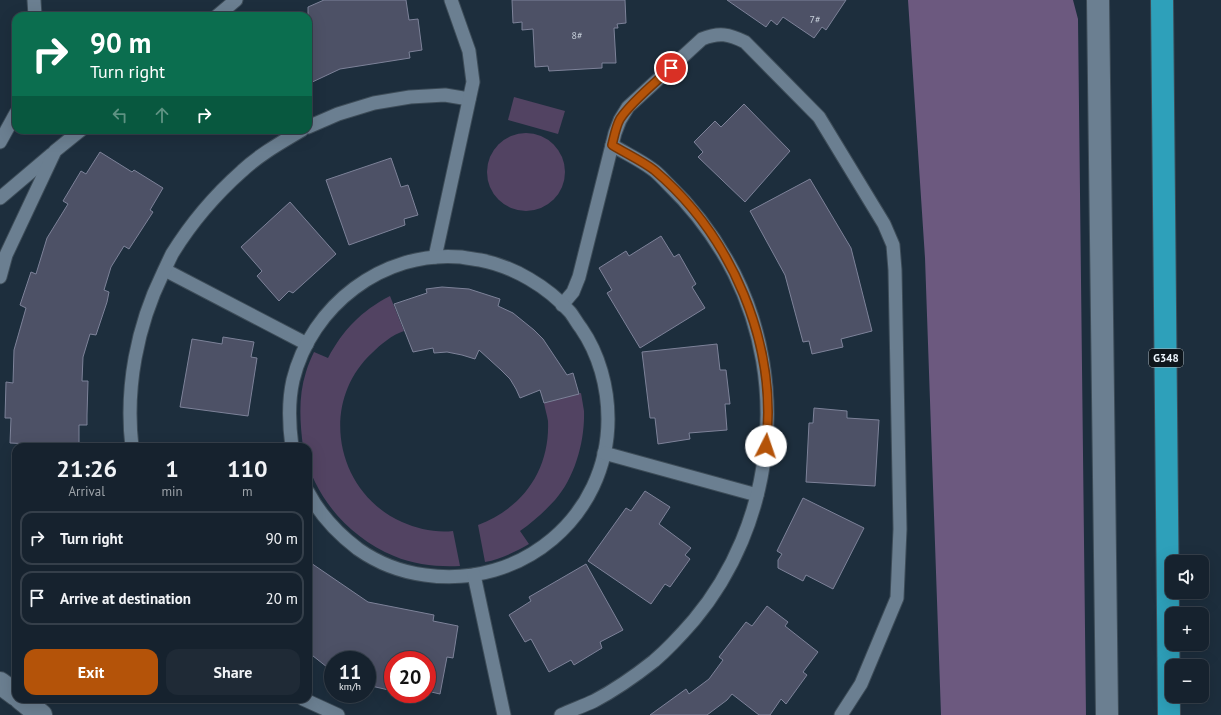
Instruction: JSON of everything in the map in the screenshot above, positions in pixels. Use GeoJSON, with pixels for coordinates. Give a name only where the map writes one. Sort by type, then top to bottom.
{"type":"FeatureCollection","features":[{"type":"Feature","properties":{"kind":"highway","name":"G348"},"geometry":{"type":"LineString","coordinates":[[1162,0],[1169,715]]}},
{"type":"Feature","properties":{"kind":"street"},"geometry":{"type":"LineString","coordinates":[[1098,0],[1107,715]]}},
{"type":"Feature","properties":{"kind":"street"},"geometry":{"type":"LineString","coordinates":[[0,683],[12,692]]}},
{"type":"Feature","properties":{"kind":"street"},"geometry":{"type":"LineString","coordinates":[[26,703],[41,715]]}},
{"type":"Feature","properties":{"kind":"lane"},"geometry":{"type":"LineString","coordinates":[[34,0],[35,12]]}},
{"type":"Feature","properties":{"kind":"lane"},"geometry":{"type":"LineString","coordinates":[[222,12],[236,0]]}},
{"type":"Feature","properties":{"kind":"lane"},"geometry":{"type":"LineString","coordinates":[[435,257],[473,82],[469,51],[451,0]]}},
{"type":"Feature","properties":{"kind":"lane"},"geometry":{"type":"LineString","coordinates":[[562,305],[573,292],[579,277],[615,132],[628,107],[702,39],[713,35],[723,34],[735,37],[745,42],[819,117],[884,224],[893,245],[895,270],[900,529],[897,598],[862,684],[841,715]]}},
{"type":"Feature","properties":{"kind":"lane"},"geometry":{"type":"LineString","coordinates":[[312,125],[338,114],[374,103],[410,97],[445,95],[469,99]]}},
{"type":"Feature","properties":{"kind":"lane"},"geometry":{"type":"LineString","coordinates":[[0,142],[12,120]]}},
{"type":"Feature","properties":{"kind":"lane"},"geometry":{"type":"LineString","coordinates":[[0,198],[75,134]]}},
{"type":"Feature","properties":{"kind":"lane"},"geometry":{"type":"LineString","coordinates":[[131,443],[130,397],[134,360],[143,324],[155,288],[172,255],[192,224],[216,196],[243,170],[272,148],[295,134]]}},
{"type":"Feature","properties":{"kind":"lane"},"geometry":{"type":"LineString","coordinates":[[561,715],[593,701],[625,682],[655,660],[682,634],[706,606],[725,575],[742,541],[755,506],[763,470],[767,433],[767,396],[762,359],[754,323],[741,288],[724,254],[704,224],[680,195],[653,170],[612,145]]}},
{"type":"Feature","properties":{"kind":"lane"},"geometry":{"type":"LineString","coordinates":[[0,277],[6,255],[55,152]]}},
{"type":"Feature","properties":{"kind":"lane"},"geometry":{"type":"LineString","coordinates":[[292,443],[290,399],[295,375],[301,357],[312,334],[326,314],[344,296],[364,281],[386,269],[410,262],[435,257],[460,257],[485,261],[508,269],[531,280],[552,294],[570,312],[584,332],[596,355],[604,379],[608,404],[608,429],[604,454],[597,478],[586,500],[571,520],[554,538],[534,553],[511,565],[488,573],[463,577],[438,577],[413,573],[389,566],[366,555],[346,540],[312,508]]}},
{"type":"Feature","properties":{"kind":"lane"},"geometry":{"type":"LineString","coordinates":[[165,270],[307,344]]}},
{"type":"Feature","properties":{"kind":"lane"},"geometry":{"type":"LineString","coordinates":[[604,454],[757,495]]}},
{"type":"Feature","properties":{"kind":"lane"},"geometry":{"type":"LineString","coordinates":[[474,575],[504,715]]}},
{"type":"Feature","properties":{"kind":"lane"},"geometry":{"type":"LineString","coordinates":[[312,703],[338,715]]}},
{"type":"Feature","properties":{"kind":"shaded area"},"geometry":{"type":"Polygon","coordinates":[[[908,0],[1073,0],[1078,19],[1086,715],[941,715],[925,258],[908,0]]]}},
{"type":"Feature","properties":{"kind":"shaded area"},"geometry":{"type":"Polygon","coordinates":[[[514,97],[565,111],[558,134],[508,120],[514,97]]]}},
{"type":"Feature","properties":{"kind":"shaded area"},"geometry":{"type":"Polygon","coordinates":[[[526,133],[541,136],[554,144],[562,157],[565,172],[562,187],[554,200],[541,208],[526,211],[511,208],[498,200],[490,187],[487,172],[490,157],[498,144],[511,136],[526,133]]]}},
{"type":"Feature","properties":{"kind":"shaded area"},"geometry":{"type":"Polygon","coordinates":[[[390,296],[404,331],[391,337],[372,353],[355,373],[345,396],[340,421],[342,445],[349,469],[362,490],[380,508],[402,522],[427,530],[453,531],[460,566],[427,565],[410,562],[394,556],[370,543],[348,526],[329,506],[312,476],[312,443],[303,443],[301,419],[303,381],[307,369],[314,352],[328,358],[340,339],[354,322],[370,308],[390,296]]]}},
{"type":"Feature","properties":{"kind":"shaded area"},"geometry":{"type":"Polygon","coordinates":[[[581,393],[584,411],[583,434],[581,446],[568,481],[555,500],[543,513],[520,531],[529,544],[508,555],[485,562],[478,525],[494,518],[520,498],[531,485],[539,471],[544,456],[547,439],[548,421],[544,403],[581,393]]]}},
{"type":"Feature","properties":{"kind":"building"},"geometry":{"type":"Polygon","coordinates":[[[324,0],[406,0],[409,20],[418,19],[422,50],[409,52],[410,58],[340,69],[312,82],[312,12],[308,12],[308,7],[324,0]]]}},
{"type":"Feature","properties":{"kind":"building"},"geometry":{"type":"Polygon","coordinates":[[[512,0],[625,0],[626,23],[617,24],[618,28],[614,28],[616,63],[602,63],[602,68],[549,71],[548,66],[535,67],[533,29],[522,30],[522,22],[513,23],[512,0]]]}},
{"type":"Feature","properties":{"kind":"building"},"geometry":{"type":"Polygon","coordinates":[[[727,0],[846,0],[826,30],[822,27],[814,38],[783,17],[777,25],[771,20],[766,27],[727,0]]]}},
{"type":"Feature","properties":{"kind":"building"},"geometry":{"type":"Polygon","coordinates":[[[744,104],[790,151],[745,202],[698,157],[703,152],[694,142],[715,121],[721,127],[744,104]]]}},
{"type":"Feature","properties":{"kind":"building"},"geometry":{"type":"Polygon","coordinates":[[[100,152],[132,172],[134,170],[163,188],[150,210],[153,212],[129,249],[124,246],[111,267],[104,290],[109,292],[107,302],[96,335],[90,334],[83,357],[82,381],[88,381],[87,425],[79,425],[79,443],[10,443],[11,418],[5,418],[6,382],[13,383],[14,350],[26,308],[20,305],[31,272],[36,274],[47,238],[68,204],[63,201],[81,171],[86,174],[100,152]]]}},
{"type":"Feature","properties":{"kind":"building"},"geometry":{"type":"Polygon","coordinates":[[[391,158],[401,187],[408,185],[418,215],[404,219],[405,225],[349,245],[326,180],[391,158]]]}},
{"type":"Feature","properties":{"kind":"building"},"geometry":{"type":"Polygon","coordinates":[[[810,179],[851,248],[872,331],[841,339],[843,347],[812,354],[809,341],[803,342],[785,275],[750,211],[810,179]]]}},
{"type":"Feature","properties":{"kind":"building"},"geometry":{"type":"Polygon","coordinates":[[[290,202],[336,254],[293,293],[289,291],[279,301],[257,276],[262,271],[241,247],[290,202]]]}},
{"type":"Feature","properties":{"kind":"building"},"geometry":{"type":"Polygon","coordinates":[[[661,236],[674,257],[679,254],[696,284],[692,287],[705,308],[640,348],[607,293],[612,290],[599,268],[626,251],[629,256],[661,236]]]}},
{"type":"Feature","properties":{"kind":"building"},"geometry":{"type":"Polygon","coordinates":[[[442,287],[469,289],[500,299],[498,306],[513,313],[534,330],[543,339],[567,375],[573,373],[579,394],[544,403],[540,390],[520,398],[510,379],[479,350],[475,359],[447,352],[434,353],[433,348],[413,352],[394,304],[427,293],[426,289],[442,287]]]}},
{"type":"Feature","properties":{"kind":"building"},"geometry":{"type":"Polygon","coordinates":[[[223,337],[254,342],[251,357],[257,358],[248,416],[180,407],[192,339],[222,344],[223,337]]]}},
{"type":"Feature","properties":{"kind":"building"},"geometry":{"type":"Polygon","coordinates":[[[717,344],[720,370],[726,370],[730,404],[725,404],[727,430],[689,433],[690,439],[658,444],[655,418],[650,418],[642,352],[717,344]]]}},
{"type":"Feature","properties":{"kind":"building"},"geometry":{"type":"Polygon","coordinates":[[[814,408],[847,411],[847,418],[879,420],[875,486],[806,482],[809,423],[813,423],[814,408]]]}},
{"type":"Feature","properties":{"kind":"building"},"geometry":{"type":"Polygon","coordinates":[[[645,491],[670,507],[659,524],[691,548],[685,555],[690,559],[670,587],[665,584],[651,604],[588,561],[626,508],[631,511],[645,491]]]}},
{"type":"Feature","properties":{"kind":"building"},"geometry":{"type":"Polygon","coordinates":[[[803,498],[864,528],[833,589],[806,575],[803,581],[778,568],[778,560],[782,554],[777,551],[803,498]]]}},
{"type":"Feature","properties":{"kind":"building"},"geometry":{"type":"Polygon","coordinates":[[[312,564],[368,602],[434,615],[433,621],[458,626],[453,658],[447,657],[440,694],[436,693],[436,651],[384,651],[384,689],[376,687],[376,651],[324,651],[324,665],[312,655],[312,564]]]}},
{"type":"Feature","properties":{"kind":"building"},"geometry":{"type":"Polygon","coordinates":[[[586,564],[623,630],[600,642],[602,648],[574,665],[571,660],[549,672],[531,639],[525,642],[509,615],[531,601],[529,597],[586,564]]]}},
{"type":"Feature","properties":{"kind":"building"},"geometry":{"type":"Polygon","coordinates":[[[767,606],[788,622],[785,626],[818,652],[803,672],[807,675],[786,704],[781,699],[770,715],[759,715],[732,694],[727,700],[707,715],[650,715],[686,689],[689,694],[709,679],[723,660],[719,657],[746,622],[752,626],[767,606]]]}},
{"type":"Feature","properties":{"kind":"route"},"geometry":{"type":"LineString","coordinates":[[671,68],[628,107],[620,120],[612,145],[653,170],[680,195],[704,224],[724,254],[741,288],[754,323],[762,359],[767,396],[766,446]]}}]}
